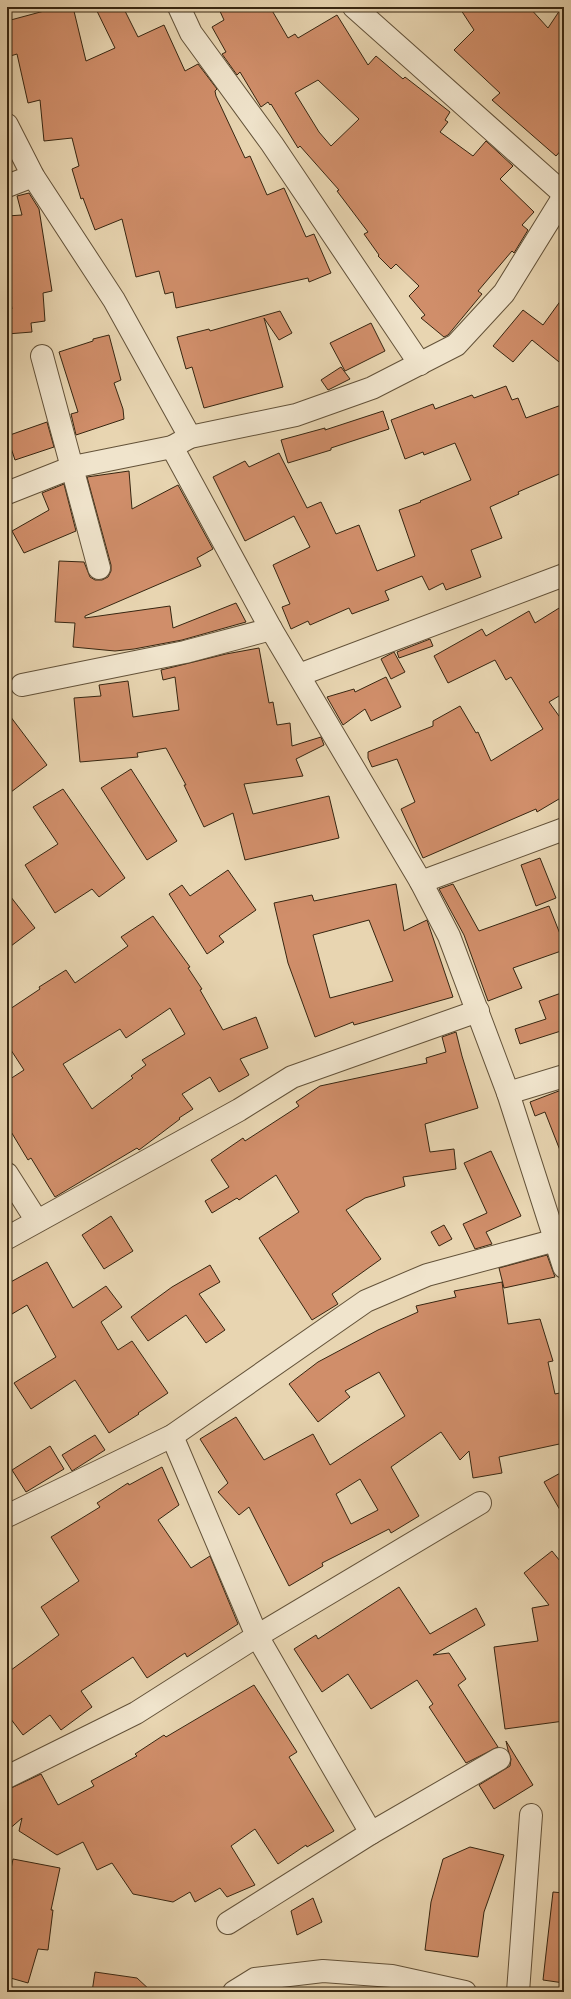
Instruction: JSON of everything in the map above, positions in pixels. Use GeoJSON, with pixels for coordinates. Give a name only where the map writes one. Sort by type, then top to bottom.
{"type":"FeatureCollection","features":[{"type":"Feature","properties":{"kind":"street"},"geometry":{"type":"LineString","coordinates":[[180,7],[191,33],[272,144],[420,364]]}},
{"type":"Feature","properties":{"kind":"street"},"geometry":{"type":"LineString","coordinates":[[7,493],[73,467],[296,415],[372,388],[456,345],[504,293],[564,195],[354,7]]}},
{"type":"Feature","properties":{"kind":"street"},"geometry":{"type":"LineString","coordinates":[[7,125],[33,176],[114,300],[271,629],[421,882],[449,936],[508,1093],[564,1267]]}},
{"type":"Feature","properties":{"kind":"street"},"geometry":{"type":"LineString","coordinates":[[7,186],[33,176]]}},
{"type":"Feature","properties":{"kind":"street"},"geometry":{"type":"LineString","coordinates":[[42,356],[99,568]]}},
{"type":"Feature","properties":{"kind":"street"},"geometry":{"type":"LineString","coordinates":[[299,675],[564,575]]}},
{"type":"Feature","properties":{"kind":"street"},"geometry":{"type":"LineString","coordinates":[[22,685],[185,652],[271,629]]}},
{"type":"Feature","properties":{"kind":"street"},"geometry":{"type":"LineString","coordinates":[[421,882],[564,829]]}},
{"type":"Feature","properties":{"kind":"street"},"geometry":{"type":"LineString","coordinates":[[7,1238],[239,1110],[292,1077],[478,1011]]}},
{"type":"Feature","properties":{"kind":"street"},"geometry":{"type":"LineString","coordinates":[[508,1093],[564,1076]]}},
{"type":"Feature","properties":{"kind":"street"},"geometry":{"type":"LineString","coordinates":[[7,1174],[37,1221]]}},
{"type":"Feature","properties":{"kind":"street"},"geometry":{"type":"LineString","coordinates":[[7,1516],[172,1436],[366,1301],[426,1275],[556,1240]]}},
{"type":"Feature","properties":{"kind":"street"},"geometry":{"type":"LineString","coordinates":[[172,1436],[257,1636],[371,1833]]}},
{"type":"Feature","properties":{"kind":"street"},"geometry":{"type":"LineString","coordinates":[[7,1776],[136,1713],[257,1636],[480,1503]]}},
{"type":"Feature","properties":{"kind":"street"},"geometry":{"type":"LineString","coordinates":[[228,1923],[371,1833],[499,1759]]}},
{"type":"Feature","properties":{"kind":"street"},"geometry":{"type":"LineString","coordinates":[[518,1992],[531,1815]]}},
{"type":"Feature","properties":{"kind":"street"},"geometry":{"type":"LineString","coordinates":[[234,1992],[255,1979],[323,1971],[392,1976],[465,1992]]}},
{"type":"Feature","properties":{"kind":"building"},"geometry":{"type":"Polygon","coordinates":[[[59,7],[73,7],[86,61],[115,48],[95,7],[123,7],[138,37],[164,25],[185,71],[198,64],[217,89],[215,91],[216,96],[245,158],[250,156],[267,195],[284,188],[306,237],[314,234],[331,273],[309,282],[308,278],[176,308],[173,292],[165,294],[159,271],[136,277],[122,219],[95,230],[83,198],[81,199],[72,169],[79,166],[72,138],[44,141],[40,100],[28,103],[17,54],[7,57],[7,21],[59,7]]]}},
{"type":"Feature","properties":{"kind":"building"},"geometry":{"type":"Polygon","coordinates":[[[218,7],[270,7],[288,38],[295,34],[298,38],[337,15],[368,65],[376,56],[403,79],[405,77],[450,112],[445,120],[448,122],[440,132],[473,156],[486,141],[513,166],[500,179],[534,212],[522,225],[528,230],[514,253],[512,251],[478,291],[482,294],[448,335],[444,337],[421,318],[425,315],[409,296],[419,286],[396,264],[391,269],[378,256],[379,255],[364,234],[368,232],[337,191],[339,190],[300,146],[298,148],[271,104],[270,105],[268,102],[261,107],[240,72],[237,75],[222,54],[226,52],[212,27],[224,20],[218,7]],[[318,80],[295,93],[319,132],[331,146],[359,119],[318,80]]]}},
{"type":"Feature","properties":{"kind":"building"},"geometry":{"type":"Polygon","coordinates":[[[459,7],[529,7],[548,28],[562,7],[564,7],[564,147],[556,156],[492,100],[500,93],[454,50],[474,30],[459,7]]]}},
{"type":"Feature","properties":{"kind":"building"},"geometry":{"type":"Polygon","coordinates":[[[29,193],[39,209],[52,291],[43,293],[45,321],[31,323],[32,332],[7,334],[7,309],[12,309],[7,278],[7,216],[22,215],[17,196],[29,193]]]}},
{"type":"Feature","properties":{"kind":"building"},"geometry":{"type":"Polygon","coordinates":[[[564,296],[564,366],[532,340],[513,362],[493,346],[523,310],[543,325],[564,296]]]}},
{"type":"Feature","properties":{"kind":"building"},"geometry":{"type":"Polygon","coordinates":[[[280,311],[292,333],[279,340],[264,318],[283,387],[204,408],[192,367],[186,369],[177,337],[209,329],[210,331],[280,311]]]}},
{"type":"Feature","properties":{"kind":"building"},"geometry":{"type":"Polygon","coordinates":[[[371,323],[385,351],[345,371],[330,343],[371,323]]]}},
{"type":"Feature","properties":{"kind":"building"},"geometry":{"type":"Polygon","coordinates":[[[109,335],[121,380],[114,383],[123,409],[124,419],[76,435],[71,414],[78,412],[59,352],[93,341],[93,339],[109,335]]]}},
{"type":"Feature","properties":{"kind":"building"},"geometry":{"type":"Polygon","coordinates":[[[341,367],[350,379],[328,390],[321,380],[341,367]]]}},
{"type":"Feature","properties":{"kind":"building"},"geometry":{"type":"Polygon","coordinates":[[[506,386],[512,400],[518,398],[526,418],[564,404],[564,472],[518,492],[519,494],[490,507],[502,538],[471,550],[481,577],[446,590],[443,583],[429,590],[422,576],[385,591],[389,600],[352,614],[349,608],[310,625],[308,621],[291,629],[282,607],[290,604],[273,565],[310,547],[294,516],[245,541],[213,477],[245,461],[249,467],[279,453],[307,508],[321,502],[336,534],[359,525],[377,571],[415,556],[399,510],[471,480],[455,443],[424,455],[423,452],[405,459],[391,420],[433,404],[435,409],[472,395],[474,398],[506,386]]]}},
{"type":"Feature","properties":{"kind":"building"},"geometry":{"type":"Polygon","coordinates":[[[383,411],[389,429],[331,448],[331,450],[288,463],[281,440],[325,428],[325,430],[383,411]]]}},
{"type":"Feature","properties":{"kind":"building"},"geometry":{"type":"Polygon","coordinates":[[[47,422],[54,447],[15,460],[7,436],[47,422]]]}},
{"type":"Feature","properties":{"kind":"building"},"geometry":{"type":"Polygon","coordinates":[[[129,471],[132,509],[178,485],[213,549],[197,558],[201,566],[85,616],[85,618],[170,606],[173,628],[236,603],[246,622],[182,640],[134,649],[115,651],[73,647],[75,623],[55,622],[59,561],[84,562],[90,577],[95,580],[102,580],[108,577],[111,571],[111,565],[87,477],[129,471]]]}},
{"type":"Feature","properties":{"kind":"building"},"geometry":{"type":"Polygon","coordinates":[[[64,484],[76,531],[24,553],[12,531],[49,510],[42,493],[64,484]]]}},
{"type":"Feature","properties":{"kind":"building"},"geometry":{"type":"Polygon","coordinates":[[[564,605],[564,693],[549,702],[564,723],[564,796],[537,812],[536,809],[423,858],[401,809],[415,802],[397,759],[372,767],[368,758],[368,752],[433,726],[433,721],[460,706],[476,733],[478,732],[491,761],[543,729],[511,677],[506,680],[495,660],[448,683],[434,656],[482,629],[486,636],[529,611],[535,623],[564,605]]]}},
{"type":"Feature","properties":{"kind":"building"},"geometry":{"type":"Polygon","coordinates":[[[430,639],[433,646],[399,658],[397,652],[430,639]]]}},
{"type":"Feature","properties":{"kind":"building"},"geometry":{"type":"Polygon","coordinates":[[[259,648],[269,703],[273,702],[277,725],[290,723],[292,746],[321,737],[324,745],[296,759],[303,776],[244,784],[253,814],[329,796],[339,838],[245,860],[233,813],[204,827],[184,785],[186,785],[166,748],[137,753],[138,757],[80,762],[74,698],[101,696],[99,685],[128,681],[133,717],[179,710],[175,677],[163,680],[161,670],[226,654],[259,648]]]}},
{"type":"Feature","properties":{"kind":"building"},"geometry":{"type":"Polygon","coordinates":[[[394,652],[405,672],[391,679],[381,659],[394,652]]]}},
{"type":"Feature","properties":{"kind":"building"},"geometry":{"type":"Polygon","coordinates":[[[386,677],[401,707],[371,721],[365,709],[343,725],[327,697],[354,689],[355,692],[386,677]]]}},
{"type":"Feature","properties":{"kind":"building"},"geometry":{"type":"Polygon","coordinates":[[[7,712],[47,765],[7,795],[7,712]]]}},
{"type":"Feature","properties":{"kind":"building"},"geometry":{"type":"Polygon","coordinates":[[[131,769],[177,841],[147,860],[101,788],[131,769]]]}},
{"type":"Feature","properties":{"kind":"building"},"geometry":{"type":"Polygon","coordinates":[[[63,789],[125,878],[99,897],[92,889],[55,913],[25,865],[58,844],[33,807],[63,789]]]}},
{"type":"Feature","properties":{"kind":"building"},"geometry":{"type":"Polygon","coordinates":[[[540,858],[556,898],[536,906],[521,865],[540,858]]]}},
{"type":"Feature","properties":{"kind":"building"},"geometry":{"type":"Polygon","coordinates":[[[228,870],[256,910],[219,936],[224,942],[207,954],[169,894],[182,885],[190,896],[228,870]]]}},
{"type":"Feature","properties":{"kind":"building"},"geometry":{"type":"Polygon","coordinates":[[[396,884],[404,931],[427,920],[453,997],[354,1025],[353,1022],[315,1037],[288,963],[274,903],[312,895],[314,901],[396,884]],[[369,920],[313,935],[330,998],[393,981],[369,920]]]}},
{"type":"Feature","properties":{"kind":"building"},"geometry":{"type":"Polygon","coordinates":[[[453,884],[479,931],[549,906],[564,944],[564,950],[513,968],[522,988],[488,1001],[464,935],[439,889],[453,884]]]}},
{"type":"Feature","properties":{"kind":"building"},"geometry":{"type":"Polygon","coordinates":[[[7,892],[35,928],[7,949],[7,892]]]}},
{"type":"Feature","properties":{"kind":"building"},"geometry":{"type":"Polygon","coordinates":[[[153,916],[190,967],[188,968],[202,989],[200,990],[223,1030],[256,1017],[268,1048],[240,1059],[249,1075],[219,1092],[210,1077],[182,1094],[193,1109],[179,1118],[180,1119],[139,1150],[137,1148],[55,1197],[31,1158],[28,1160],[7,1125],[7,1081],[24,1070],[7,1044],[7,1011],[40,989],[39,987],[66,970],[75,983],[128,946],[121,937],[153,916]],[[170,1008],[126,1038],[120,1029],[63,1064],[92,1109],[133,1078],[131,1076],[146,1065],[142,1060],[185,1034],[170,1008]]]}},
{"type":"Feature","properties":{"kind":"building"},"geometry":{"type":"Polygon","coordinates":[[[564,992],[564,1030],[520,1044],[515,1029],[546,1019],[539,1001],[564,992]]]}},
{"type":"Feature","properties":{"kind":"building"},"geometry":{"type":"Polygon","coordinates":[[[456,1032],[478,1108],[425,1124],[430,1152],[454,1149],[456,1169],[403,1177],[405,1186],[365,1198],[346,1210],[381,1259],[332,1294],[338,1304],[312,1320],[259,1238],[299,1212],[276,1175],[239,1200],[237,1198],[212,1213],[205,1201],[229,1187],[211,1160],[243,1138],[245,1141],[299,1106],[296,1102],[320,1086],[427,1063],[426,1058],[446,1052],[442,1037],[456,1032]]]}},
{"type":"Feature","properties":{"kind":"building"},"geometry":{"type":"Polygon","coordinates":[[[564,1089],[563,1158],[545,1112],[535,1116],[530,1102],[564,1089]]]}},
{"type":"Feature","properties":{"kind":"building"},"geometry":{"type":"Polygon","coordinates":[[[491,1151],[521,1216],[486,1232],[492,1244],[475,1249],[463,1224],[487,1213],[464,1163],[491,1151]]]}},
{"type":"Feature","properties":{"kind":"building"},"geometry":{"type":"Polygon","coordinates":[[[111,1216],[133,1251],[104,1269],[82,1235],[111,1216]]]}},
{"type":"Feature","properties":{"kind":"building"},"geometry":{"type":"Polygon","coordinates":[[[444,1225],[452,1239],[439,1246],[431,1232],[444,1225]]]}},
{"type":"Feature","properties":{"kind":"building"},"geometry":{"type":"Polygon","coordinates":[[[547,1255],[555,1277],[504,1288],[499,1268],[547,1255]]]}},
{"type":"Feature","properties":{"kind":"building"},"geometry":{"type":"Polygon","coordinates":[[[47,1262],[73,1308],[106,1286],[122,1307],[101,1322],[118,1350],[132,1341],[168,1393],[109,1433],[75,1380],[31,1409],[14,1383],[56,1357],[27,1305],[7,1317],[7,1284],[47,1262]]]}},
{"type":"Feature","properties":{"kind":"building"},"geometry":{"type":"Polygon","coordinates":[[[210,1265],[220,1282],[199,1294],[225,1330],[206,1343],[186,1315],[148,1341],[131,1317],[172,1287],[210,1265]]]}},
{"type":"Feature","properties":{"kind":"building"},"geometry":{"type":"Polygon","coordinates":[[[502,1282],[508,1324],[540,1319],[553,1361],[548,1362],[555,1394],[564,1392],[564,1443],[499,1457],[502,1473],[473,1478],[469,1451],[460,1460],[441,1432],[391,1467],[419,1516],[391,1533],[389,1529],[322,1563],[323,1566],[289,1586],[249,1507],[239,1515],[218,1492],[228,1483],[200,1439],[236,1417],[264,1460],[313,1434],[330,1465],[405,1416],[379,1372],[345,1391],[350,1397],[318,1422],[289,1384],[318,1362],[378,1330],[418,1312],[416,1306],[456,1297],[454,1291],[502,1282]],[[360,1479],[336,1494],[351,1524],[378,1510],[360,1479]]]}},
{"type":"Feature","properties":{"kind":"building"},"geometry":{"type":"Polygon","coordinates":[[[95,1435],[105,1450],[72,1471],[62,1455],[95,1435]]]}},
{"type":"Feature","properties":{"kind":"building"},"geometry":{"type":"Polygon","coordinates":[[[50,1446],[64,1469],[26,1492],[12,1470],[50,1446]]]}},
{"type":"Feature","properties":{"kind":"building"},"geometry":{"type":"Polygon","coordinates":[[[162,1467],[179,1505],[158,1520],[191,1568],[210,1556],[238,1624],[187,1657],[185,1653],[147,1678],[133,1657],[81,1691],[92,1707],[61,1730],[50,1715],[23,1735],[7,1714],[7,1673],[59,1635],[41,1607],[79,1581],[51,1537],[100,1507],[97,1503],[128,1483],[129,1485],[162,1467]]]}},
{"type":"Feature","properties":{"kind":"building"},"geometry":{"type":"Polygon","coordinates":[[[564,1471],[564,1517],[544,1482],[564,1471]]]}},
{"type":"Feature","properties":{"kind":"building"},"geometry":{"type":"Polygon","coordinates":[[[552,1551],[564,1566],[564,1721],[505,1729],[494,1647],[538,1641],[532,1608],[549,1605],[524,1573],[552,1551]]]}},
{"type":"Feature","properties":{"kind":"building"},"geometry":{"type":"Polygon","coordinates":[[[399,1587],[430,1634],[476,1608],[485,1625],[433,1655],[449,1653],[466,1679],[458,1685],[498,1747],[466,1763],[429,1707],[433,1704],[417,1680],[371,1709],[348,1674],[322,1692],[294,1649],[316,1635],[318,1639],[399,1587]]]}},
{"type":"Feature","properties":{"kind":"building"},"geometry":{"type":"Polygon","coordinates":[[[254,1685],[297,1752],[289,1757],[334,1831],[307,1847],[306,1845],[278,1864],[255,1829],[231,1846],[255,1885],[227,1897],[220,1888],[195,1902],[190,1892],[173,1902],[133,1894],[112,1863],[97,1870],[83,1842],[57,1855],[19,1831],[22,1818],[7,1831],[7,1790],[41,1774],[58,1805],[94,1786],[91,1781],[137,1756],[135,1754],[164,1735],[166,1737],[254,1685]]]}},
{"type":"Feature","properties":{"kind":"building"},"geometry":{"type":"Polygon","coordinates":[[[506,1741],[533,1785],[494,1809],[479,1785],[510,1766],[511,1759],[506,1741]]]}},
{"type":"Feature","properties":{"kind":"building"},"geometry":{"type":"Polygon","coordinates":[[[470,1847],[504,1855],[484,1912],[478,1957],[425,1950],[431,1902],[443,1859],[470,1847]]]}},
{"type":"Feature","properties":{"kind":"building"},"geometry":{"type":"Polygon","coordinates":[[[13,1859],[60,1868],[51,1910],[53,1910],[48,1950],[38,1949],[28,1983],[7,1977],[7,1889],[13,1859]]]}},
{"type":"Feature","properties":{"kind":"building"},"geometry":{"type":"Polygon","coordinates":[[[553,1892],[564,1893],[564,1983],[543,1980],[553,1892]]]}},
{"type":"Feature","properties":{"kind":"building"},"geometry":{"type":"Polygon","coordinates":[[[313,1898],[322,1922],[297,1935],[291,1911],[313,1898]]]}},
{"type":"Feature","properties":{"kind":"building"},"geometry":{"type":"Polygon","coordinates":[[[95,1972],[137,1978],[152,1992],[92,1992],[95,1972]]]}}]}
